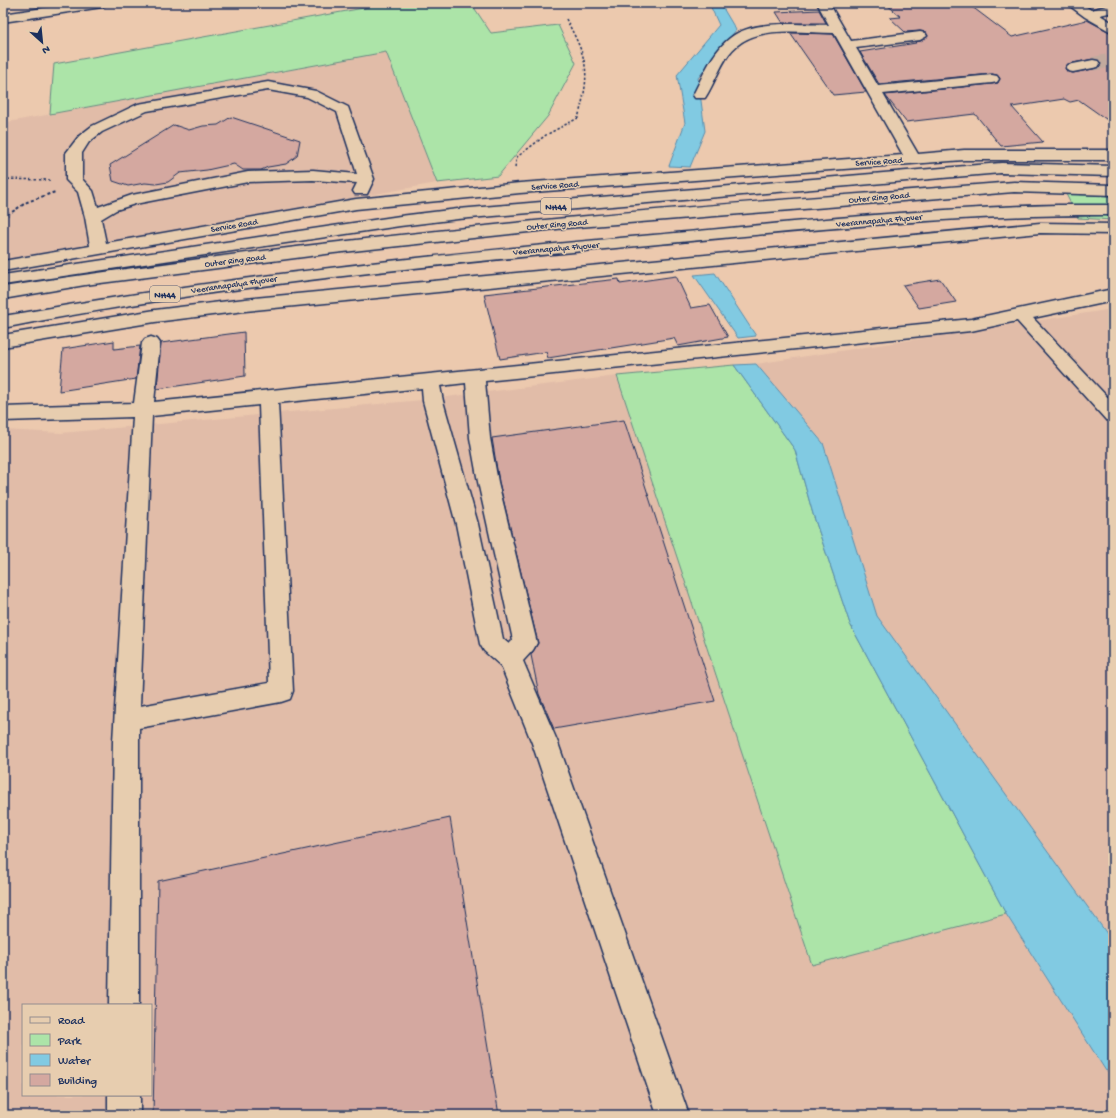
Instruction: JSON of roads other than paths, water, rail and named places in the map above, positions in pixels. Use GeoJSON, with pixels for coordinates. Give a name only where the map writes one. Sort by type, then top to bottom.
{"type":"FeatureCollection","features":[{"type":"Feature","properties":{"kind":"main road"},"geometry":{"type":"LineString","coordinates":[[3,18],[102,3]]}},
{"type":"Feature","properties":{"kind":"main road"},"geometry":{"type":"LineString","coordinates":[[823,3],[913,158]]}},
{"type":"Feature","properties":{"kind":"main road"},"geometry":{"type":"LineString","coordinates":[[1072,3],[1113,29]]}},
{"type":"Feature","properties":{"kind":"main road"},"geometry":{"type":"LineString","coordinates":[[1090,14],[1113,8]]}},
{"type":"Feature","properties":{"kind":"main road"},"geometry":{"type":"LineString","coordinates":[[700,94],[717,63],[733,41],[744,34],[760,30],[837,29]]}},
{"type":"Feature","properties":{"kind":"main road"},"geometry":{"type":"LineString","coordinates":[[848,45],[920,36]]}},
{"type":"Feature","properties":{"kind":"main road"},"geometry":{"type":"LineString","coordinates":[[1073,68],[1093,64]]}},
{"type":"Feature","properties":{"kind":"main road"},"geometry":{"type":"LineString","coordinates":[[874,91],[992,79]]}},
{"type":"Feature","properties":{"kind":"main road"},"geometry":{"type":"LineString","coordinates":[[99,249],[93,217],[85,191],[74,180],[74,153],[84,139],[97,129],[143,107],[268,86],[310,94],[343,110],[366,179],[356,204]]}},
{"type":"Feature","properties":{"kind":"main road","name":"Service Road"},"geometry":{"type":"LineString","coordinates":[[3,266],[356,204],[520,188],[913,158],[964,155],[1113,155]]}},
{"type":"Feature","properties":{"kind":"main road","name":"NH44"},"geometry":{"type":"LineString","coordinates":[[3,280],[384,223],[458,214],[1002,168],[1113,171]]}},
{"type":"Feature","properties":{"kind":"main road"},"geometry":{"type":"LineString","coordinates":[[93,217],[110,207],[132,200],[248,177],[313,175],[366,179]]}},
{"type":"Feature","properties":{"kind":"main road","name":"Outer Ring Road"},"geometry":{"type":"LineString","coordinates":[[3,293],[85,280],[334,248],[558,224],[1014,187],[1113,190]]}},
{"type":"Feature","properties":{"kind":"main road","name":"Veerannapalya Flyover"},"geometry":{"type":"LineString","coordinates":[[3,322],[191,290],[328,271],[497,254],[979,212],[1062,209],[1113,210]]}},
{"type":"Feature","properties":{"kind":"main road"},"geometry":{"type":"LineString","coordinates":[[3,341],[155,316],[253,304],[1040,228],[1113,229]]}},
{"type":"Feature","properties":{"kind":"main road"},"geometry":{"type":"LineString","coordinates":[[3,414],[143,410],[971,325],[1113,295]]}},
{"type":"Feature","properties":{"kind":"main road"},"geometry":{"type":"LineString","coordinates":[[1021,315],[1113,416]]}},
{"type":"Feature","properties":{"kind":"main road"},"geometry":{"type":"LineString","coordinates":[[124,1004],[127,719],[143,410],[152,342]]}},
{"type":"Feature","properties":{"kind":"main road"},"geometry":{"type":"LineString","coordinates":[[475,375],[480,438],[488,482],[525,643],[510,659]]}},
{"type":"Feature","properties":{"kind":"main road"},"geometry":{"type":"LineString","coordinates":[[430,380],[433,401],[467,524],[492,644],[510,659],[546,743],[674,1115]]}},
{"type":"Feature","properties":{"kind":"main road"},"geometry":{"type":"LineString","coordinates":[[127,719],[281,691],[268,396]]}},
{"type":"Feature","properties":{"kind":"main road"},"geometry":{"type":"LineString","coordinates":[[124,1096],[124,1115]]}},
{"type":"Feature","properties":{"kind":"water"},"geometry":{"type":"Polygon","coordinates":[[[709,3],[720,3],[736,30],[698,78],[705,131],[690,167],[669,166],[685,123],[677,75],[719,25],[709,3]]]}},
{"type":"Feature","properties":{"kind":"water"},"geometry":{"type":"Polygon","coordinates":[[[715,273],[756,336],[738,338],[694,275],[715,273]]]}},
{"type":"Feature","properties":{"kind":"water"},"geometry":{"type":"Polygon","coordinates":[[[756,364],[823,443],[877,616],[1113,942],[1113,1068],[1106,1071],[1006,914],[850,624],[813,514],[795,450],[734,365],[756,364]]]}},
{"type":"Feature","properties":{"kind":"tunnel"},"geometry":{"type":"LineString","coordinates":[[1093,64],[1113,60]]}}]}
